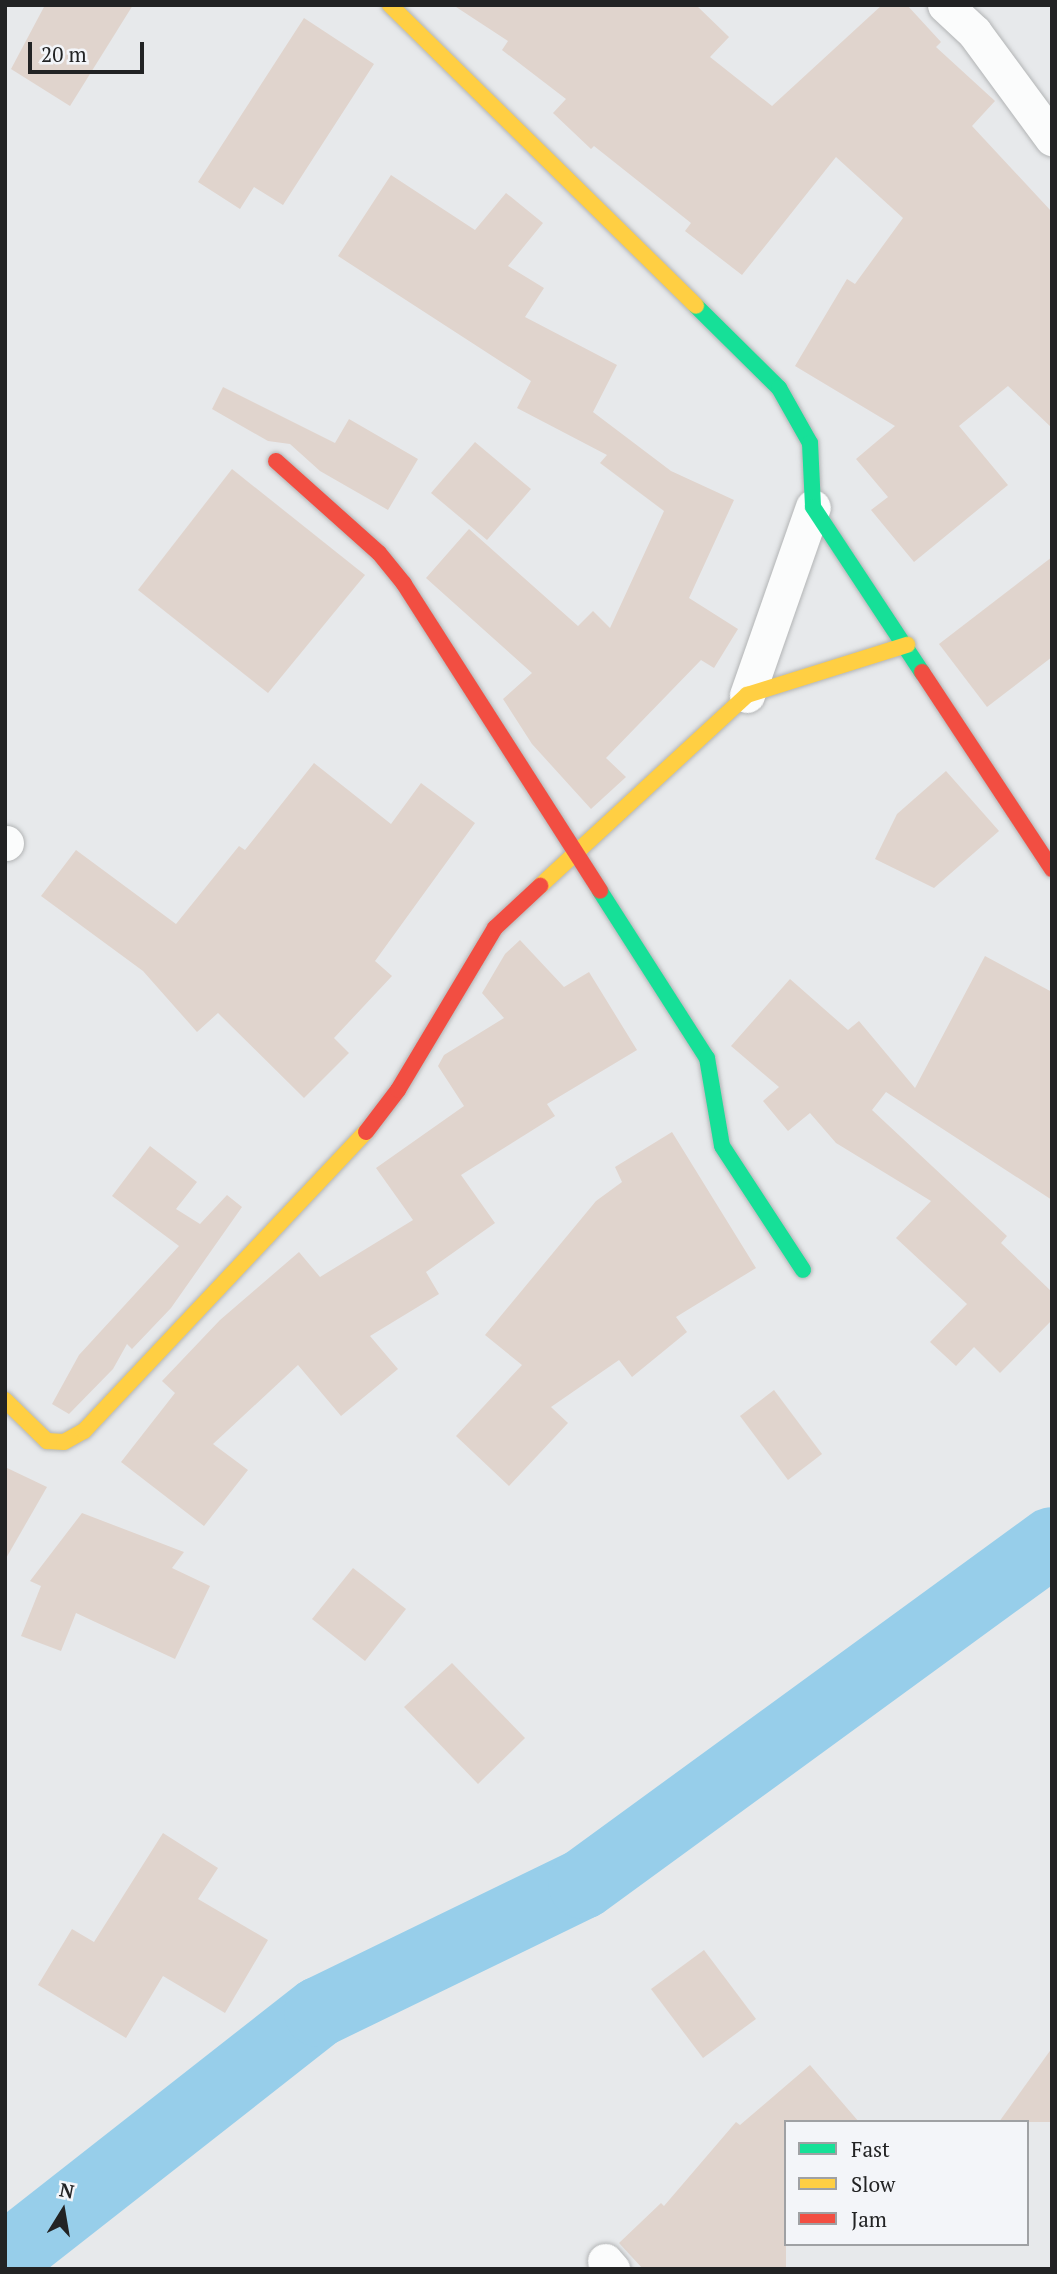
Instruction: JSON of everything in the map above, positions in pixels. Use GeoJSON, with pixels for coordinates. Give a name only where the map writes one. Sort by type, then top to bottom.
{"type":"FeatureCollection","features":[{"type":"Feature","properties":{"kind":"street"},"geometry":{"type":"LineString","coordinates":[[390,5],[779,388],[810,443],[813,507],[747,695]]}},
{"type":"Feature","properties":{"kind":"street"},"geometry":{"type":"LineString","coordinates":[[945,5],[974,32],[1052,138]]}},
{"type":"Feature","properties":{"kind":"street"},"geometry":{"type":"LineString","coordinates":[[276,461],[379,553],[404,584],[707,1058],[722,1146],[803,1270]]}},
{"type":"Feature","properties":{"kind":"street"},"geometry":{"type":"LineString","coordinates":[[813,507],[907,645],[1052,869]]}},
{"type":"Feature","properties":{"kind":"street"},"geometry":{"type":"LineString","coordinates":[[5,1400],[47,1441],[64,1442],[84,1431],[356,1144],[398,1090],[444,1005],[495,928],[747,695],[907,645]]}},
{"type":"Feature","properties":{"kind":"building"},"geometry":{"type":"Polygon","coordinates":[[[45,5],[133,5],[70,106],[11,69],[45,5]]]}},
{"type":"Feature","properties":{"kind":"building"},"geometry":{"type":"Polygon","coordinates":[[[453,5],[696,5],[729,37],[710,57],[772,106],[882,5],[907,5],[941,42],[936,47],[995,101],[972,126],[1052,212],[1052,428],[1008,386],[959,426],[1008,485],[914,562],[871,510],[888,497],[856,459],[895,426],[795,366],[847,279],[855,284],[903,218],[836,157],[742,275],[685,231],[691,223],[594,146],[591,149],[553,113],[566,99],[502,50],[508,41],[453,5]]]}},
{"type":"Feature","properties":{"kind":"building"},"geometry":{"type":"Polygon","coordinates":[[[304,18],[374,64],[283,205],[254,187],[240,209],[198,182],[304,18]]]}},
{"type":"Feature","properties":{"kind":"building"},"geometry":{"type":"Polygon","coordinates":[[[391,175],[475,230],[506,193],[543,223],[508,266],[544,288],[525,317],[617,365],[593,412],[671,471],[734,500],[689,598],[738,629],[714,668],[701,660],[606,758],[626,777],[591,809],[532,744],[503,699],[532,673],[426,578],[469,529],[578,626],[593,611],[610,628],[664,511],[600,463],[607,455],[517,408],[531,381],[338,256],[391,175]]]}},
{"type":"Feature","properties":{"kind":"building"},"geometry":{"type":"Polygon","coordinates":[[[223,387],[335,443],[349,419],[418,459],[388,510],[320,471],[290,444],[268,441],[212,409],[223,387]]]}},
{"type":"Feature","properties":{"kind":"building"},"geometry":{"type":"Polygon","coordinates":[[[475,442],[531,489],[487,540],[431,493],[475,442]]]}},
{"type":"Feature","properties":{"kind":"building"},"geometry":{"type":"Polygon","coordinates":[[[232,469],[365,575],[268,693],[138,590],[232,469]]]}},
{"type":"Feature","properties":{"kind":"building"},"geometry":{"type":"Polygon","coordinates":[[[1052,557],[1052,657],[987,707],[939,644],[1052,557]]]}},
{"type":"Feature","properties":{"kind":"building"},"geometry":{"type":"Polygon","coordinates":[[[314,763],[391,824],[421,783],[475,823],[375,961],[392,976],[334,1038],[349,1053],[304,1098],[218,1013],[197,1032],[143,971],[41,896],[76,850],[176,924],[239,846],[245,850],[314,763]]]}},
{"type":"Feature","properties":{"kind":"building"},"geometry":{"type":"Polygon","coordinates":[[[946,771],[999,831],[934,888],[875,859],[897,814],[946,771]]]}},
{"type":"Feature","properties":{"kind":"building"},"geometry":{"type":"Polygon","coordinates":[[[520,940],[564,987],[589,972],[637,1050],[547,1104],[555,1116],[461,1175],[495,1223],[426,1272],[439,1294],[370,1336],[398,1369],[341,1416],[298,1365],[213,1444],[248,1470],[204,1526],[121,1462],[175,1393],[162,1381],[220,1320],[299,1252],[320,1277],[413,1220],[376,1168],[464,1106],[438,1066],[444,1055],[504,1018],[482,993],[505,954],[520,940]]]}},
{"type":"Feature","properties":{"kind":"building"},"geometry":{"type":"Polygon","coordinates":[[[985,956],[1052,992],[1052,1200],[886,1092],[872,1110],[1007,1236],[1001,1243],[1052,1292],[1052,1320],[1000,1373],[974,1347],[956,1366],[930,1342],[967,1304],[896,1238],[931,1201],[836,1143],[810,1113],[788,1131],[763,1101],[779,1087],[731,1046],[790,979],[848,1030],[859,1021],[915,1088],[985,956]]]}},
{"type":"Feature","properties":{"kind":"building"},"geometry":{"type":"Polygon","coordinates":[[[672,1132],[756,1268],[676,1317],[687,1332],[632,1377],[619,1360],[551,1407],[568,1423],[509,1486],[456,1436],[522,1365],[485,1335],[596,1201],[622,1182],[615,1167],[672,1132]]]}},
{"type":"Feature","properties":{"kind":"building"},"geometry":{"type":"Polygon","coordinates":[[[150,1146],[197,1182],[176,1209],[200,1224],[227,1195],[242,1207],[171,1308],[132,1349],[127,1344],[113,1369],[69,1414],[52,1404],[79,1355],[179,1246],[112,1196],[150,1146]]]}},
{"type":"Feature","properties":{"kind":"building"},"geometry":{"type":"Polygon","coordinates":[[[774,1390],[822,1454],[788,1480],[740,1416],[774,1390]]]}},
{"type":"Feature","properties":{"kind":"building"},"geometry":{"type":"Polygon","coordinates":[[[5,1467],[47,1487],[5,1560],[5,1467]]]}},
{"type":"Feature","properties":{"kind":"building"},"geometry":{"type":"Polygon","coordinates":[[[82,1513],[184,1552],[172,1568],[210,1586],[175,1659],[76,1613],[61,1651],[21,1636],[41,1586],[30,1581],[82,1513]]]}},
{"type":"Feature","properties":{"kind":"building"},"geometry":{"type":"Polygon","coordinates":[[[353,1568],[406,1609],[365,1661],[312,1619],[353,1568]]]}},
{"type":"Feature","properties":{"kind":"building"},"geometry":{"type":"Polygon","coordinates":[[[452,1663],[525,1738],[478,1784],[404,1707],[452,1663]]]}},
{"type":"Feature","properties":{"kind":"building"},"geometry":{"type":"Polygon","coordinates":[[[163,1833],[218,1868],[198,1899],[268,1940],[225,2013],[163,1976],[126,2038],[38,1985],[72,1929],[94,1942],[163,1833]]]}},
{"type":"Feature","properties":{"kind":"building"},"geometry":{"type":"Polygon","coordinates":[[[704,1950],[756,2019],[703,2058],[651,1989],[704,1950]]]}},
{"type":"Feature","properties":{"kind":"building"},"geometry":{"type":"Polygon","coordinates":[[[1052,2048],[1052,2122],[1000,2120],[1052,2048]]]}},
{"type":"Feature","properties":{"kind":"building"},"geometry":{"type":"Polygon","coordinates":[[[810,2065],[857,2120],[784,2120],[786,2269],[643,2269],[619,2243],[661,2203],[664,2206],[736,2122],[740,2125],[810,2065]]]}},
{"type":"Feature","properties":{"kind":"waterway"},"geometry":{"type":"LineString","coordinates":[[5,2258],[319,2012],[583,1884],[1052,1542]]}},
{"type":"Feature","properties":{"kind":"traffic: fast"},"geometry":{"type":"LineString","coordinates":[[696,306],[779,388],[810,443],[813,507],[922,672]]}},
{"type":"Feature","properties":{"kind":"traffic: fast"},"geometry":{"type":"LineString","coordinates":[[600,891],[707,1058],[722,1146],[803,1270]]}},
{"type":"Feature","properties":{"kind":"traffic: slow"},"geometry":{"type":"LineString","coordinates":[[390,5],[696,306]]}},
{"type":"Feature","properties":{"kind":"traffic: slow"},"geometry":{"type":"LineString","coordinates":[[540,886],[747,695],[907,645]]}},
{"type":"Feature","properties":{"kind":"traffic: slow"},"geometry":{"type":"LineString","coordinates":[[5,1400],[47,1441],[64,1442],[84,1431],[366,1132]]}},
{"type":"Feature","properties":{"kind":"traffic: jam"},"geometry":{"type":"LineString","coordinates":[[276,461],[379,553],[404,584],[600,891]]}},
{"type":"Feature","properties":{"kind":"traffic: jam"},"geometry":{"type":"LineString","coordinates":[[922,672],[1052,869]]}},
{"type":"Feature","properties":{"kind":"traffic: jam"},"geometry":{"type":"LineString","coordinates":[[366,1132],[398,1090],[495,928],[540,886]]}}]}
